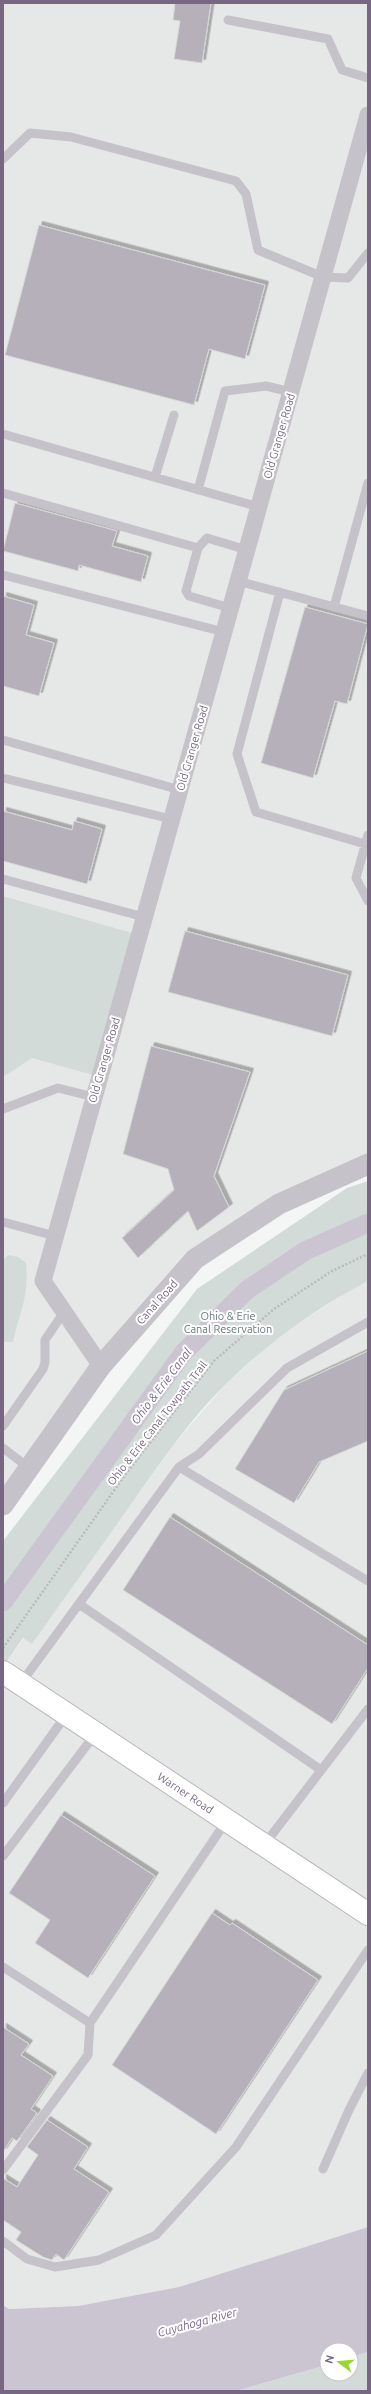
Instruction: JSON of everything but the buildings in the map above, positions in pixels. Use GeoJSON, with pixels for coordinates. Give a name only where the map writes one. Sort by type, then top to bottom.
{"type":"FeatureCollection","features":[{"type":"Feature","properties":{"kind":"main road","name":"Warner Road"},"geometry":{"type":"LineString","coordinates":[[3,1672],[368,1914]]}},
{"type":"Feature","properties":{"kind":"street","name":"Old Granger Road"},"geometry":{"type":"LineString","coordinates":[[101,1366],[43,1281],[368,115]]}},
{"type":"Feature","properties":{"kind":"street","name":"Canal Road"},"geometry":{"type":"LineString","coordinates":[[3,1505],[101,1366],[195,1260],[279,1204],[356,1167],[368,1164]]}},
{"type":"Feature","properties":{"kind":"lane"},"geometry":{"type":"LineString","coordinates":[[228,20],[328,39],[342,70],[368,78]]}},
{"type":"Feature","properties":{"kind":"lane"},"geometry":{"type":"LineString","coordinates":[[3,159],[30,133],[71,137],[236,181],[246,194],[258,250],[323,277],[348,278],[368,253]]}},
{"type":"Feature","properties":{"kind":"lane"},"geometry":{"type":"LineString","coordinates":[[198,490],[225,391],[266,386],[291,392]]}},
{"type":"Feature","properties":{"kind":"lane"},"geometry":{"type":"LineString","coordinates":[[155,477],[174,415]]}},
{"type":"Feature","properties":{"kind":"lane"},"geometry":{"type":"LineString","coordinates":[[3,434],[259,507]]}},
{"type":"Feature","properties":{"kind":"lane"},"geometry":{"type":"LineString","coordinates":[[334,607],[368,483]]}},
{"type":"Feature","properties":{"kind":"lane"},"geometry":{"type":"LineString","coordinates":[[3,493],[198,548]]}},
{"type":"Feature","properties":{"kind":"lane"},"geometry":{"type":"LineString","coordinates":[[230,608],[189,596],[186,591],[198,548],[207,538],[247,550]]}},
{"type":"Feature","properties":{"kind":"lane"},"geometry":{"type":"LineString","coordinates":[[3,575],[224,632]]}},
{"type":"Feature","properties":{"kind":"lane"},"geometry":{"type":"LineString","coordinates":[[238,581],[368,616]]}},
{"type":"Feature","properties":{"kind":"lane"},"geometry":{"type":"LineString","coordinates":[[280,592],[236,754],[253,805],[256,812],[365,844]]}},
{"type":"Feature","properties":{"kind":"lane"},"geometry":{"type":"LineString","coordinates":[[3,740],[180,790]]}},
{"type":"Feature","properties":{"kind":"lane"},"geometry":{"type":"LineString","coordinates":[[3,778],[171,819]]}},
{"type":"Feature","properties":{"kind":"lane"},"geometry":{"type":"LineString","coordinates":[[368,835],[356,878],[368,901]]}},
{"type":"Feature","properties":{"kind":"lane"},"geometry":{"type":"LineString","coordinates":[[3,879],[144,918]]}},
{"type":"Feature","properties":{"kind":"lane"},"geometry":{"type":"LineString","coordinates":[[3,1109],[58,1088],[94,1097]]}},
{"type":"Feature","properties":{"kind":"lane"},"geometry":{"type":"LineString","coordinates":[[3,1222],[55,1236]]}},
{"type":"Feature","properties":{"kind":"lane"},"geometry":{"type":"LineString","coordinates":[[3,1426],[42,1368],[45,1362],[45,1340],[64,1312]]}},
{"type":"Feature","properties":{"kind":"lane"},"geometry":{"type":"LineString","coordinates":[[21,1683],[179,1467],[200,1454],[287,1368],[368,1322]]}},
{"type":"Feature","properties":{"kind":"lane"},"geometry":{"type":"LineString","coordinates":[[3,1448],[28,1468]]}},
{"type":"Feature","properties":{"kind":"lane"},"geometry":{"type":"LineString","coordinates":[[179,1467],[368,1581]]}},
{"type":"Feature","properties":{"kind":"lane"},"geometry":{"type":"LineString","coordinates":[[79,1604],[321,1770]]}},
{"type":"Feature","properties":{"kind":"lane"},"geometry":{"type":"LineString","coordinates":[[264,1845],[368,1709]]}},
{"type":"Feature","properties":{"kind":"lane"},"geometry":{"type":"LineString","coordinates":[[3,1803],[67,1714]]}},
{"type":"Feature","properties":{"kind":"lane"},"geometry":{"type":"LineString","coordinates":[[3,1856],[96,1733]]}},
{"type":"Feature","properties":{"kind":"lane"},"geometry":{"type":"LineString","coordinates":[[3,2170],[88,2055],[90,2023],[227,1820]]}},
{"type":"Feature","properties":{"kind":"lane"},"geometry":{"type":"LineString","coordinates":[[3,2241],[27,2259],[55,2267],[99,2260],[156,2235],[236,2147],[368,1950]]}},
{"type":"Feature","properties":{"kind":"lane"},"geometry":{"type":"LineString","coordinates":[[3,1967],[90,2023]]}},
{"type":"Feature","properties":{"kind":"lane"},"geometry":{"type":"LineString","coordinates":[[323,2169],[368,2073]]}},
{"type":"Feature","properties":{"kind":"path","name":"Ohio & Erie Canal Towpath Trail"},"geometry":{"type":"LineString","coordinates":[[3,1648],[157,1434],[214,1361],[274,1309],[332,1271],[368,1254]]}},
{"type":"Feature","properties":{"kind":"shaded area"},"geometry":{"type":"Polygon","coordinates":[[[3,3],[368,3],[368,1164],[195,1259],[3,1505],[3,3]]]}},
{"type":"Feature","properties":{"kind":"shaded area"},"geometry":{"type":"Polygon","coordinates":[[[368,1281],[368,2227],[179,2287],[78,2306],[9,2309],[3,2305],[3,1667],[24,1638],[32,1643],[175,1443],[225,1385],[268,1346],[299,1323],[347,1292],[368,1281]]]}},
{"type":"Feature","properties":{"kind":"green space"},"geometry":{"type":"Polygon","coordinates":[[[3,896],[139,935],[100,1077],[32,1058],[3,1077],[3,896]]]}},
{"type":"Feature","properties":{"kind":"green space","name":"Ohio & Erie Canal Reservation"},"geometry":{"type":"Polygon","coordinates":[[[368,1181],[368,1281],[349,1291],[293,1327],[259,1354],[213,1397],[188,1426],[165,1457],[32,1644],[23,1638],[3,1667],[3,1541],[197,1289],[347,1188],[368,1181]]]}},
{"type":"Feature","properties":{"kind":"green space"},"geometry":{"type":"Polygon","coordinates":[[[8,1255],[18,1257],[26,1263],[27,1275],[25,1294],[13,1342],[3,1342],[3,1260],[8,1255]]]}},
{"type":"Feature","properties":{"kind":"green space"},"geometry":{"type":"Polygon","coordinates":[[[368,2352],[368,2391],[236,2391],[319,2367],[319,2382],[359,2382],[359,2355],[368,2352]]]}},
{"type":"Feature","properties":{"kind":"water","name":"Cuyahoga River"},"geometry":{"type":"Polygon","coordinates":[[[368,2227],[368,2352],[359,2355],[359,2342],[319,2342],[319,2367],[236,2391],[3,2391],[3,2305],[9,2309],[78,2306],[179,2287],[368,2227]]]}},
{"type":"Feature","properties":{"kind":"waterway","name":"Ohio & Erie Canal"},"geometry":{"type":"LineString","coordinates":[[3,1602],[184,1352],[247,1290],[305,1251],[368,1223]]}}]}
